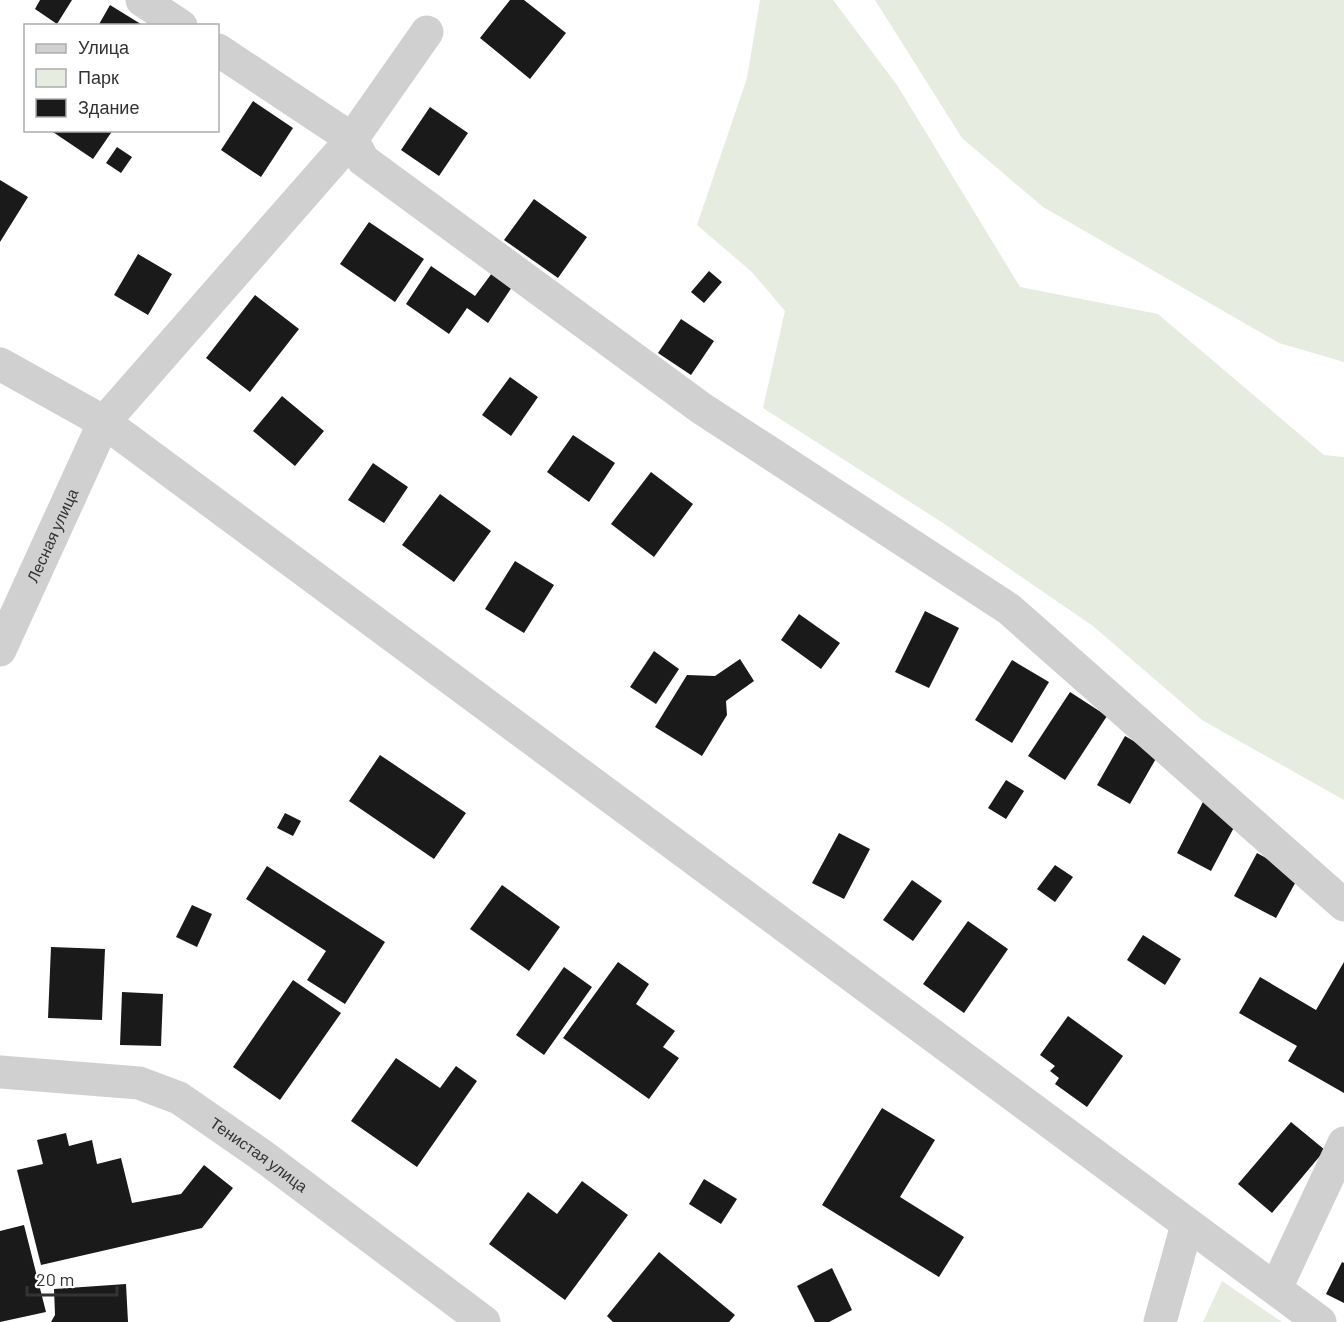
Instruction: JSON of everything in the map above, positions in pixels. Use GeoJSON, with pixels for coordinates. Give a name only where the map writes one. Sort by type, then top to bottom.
{"type":"FeatureCollection","features":[{"type":"Feature","properties":{"kind":"street"},"geometry":{"type":"LineString","coordinates":[[142,0],[178,24]]}},
{"type":"Feature","properties":{"kind":"street","name":"Лесная улица"},"geometry":{"type":"LineString","coordinates":[[0,650],[104,422],[352,139],[427,32]]}},
{"type":"Feature","properties":{"kind":"street"},"geometry":{"type":"LineString","coordinates":[[219,51],[352,139],[363,160],[700,408],[1009,609],[1344,905]]}},
{"type":"Feature","properties":{"kind":"street"},"geometry":{"type":"LineString","coordinates":[[0,364],[104,422],[1320,1322]]}},
{"type":"Feature","properties":{"kind":"street","name":"Тенистая улица"},"geometry":{"type":"LineString","coordinates":[[0,1072],[139,1083],[179,1098],[260,1154],[484,1322]]}},
{"type":"Feature","properties":{"kind":"street"},"geometry":{"type":"LineString","coordinates":[[1276,1288],[1344,1143]]}},
{"type":"Feature","properties":{"kind":"street"},"geometry":{"type":"LineString","coordinates":[[1160,1322],[1187,1225]]}},
{"type":"Feature","properties":{"kind":"green space"},"geometry":{"type":"Polygon","coordinates":[[[760,0],[833,0],[897,85],[1020,287],[1158,314],[1324,455],[1344,457],[1344,800],[1202,720],[1093,626],[943,523],[763,408],[785,311],[752,272],[697,225],[747,78],[760,0]]]}},
{"type":"Feature","properties":{"kind":"green space"},"geometry":{"type":"Polygon","coordinates":[[[875,0],[1344,0],[1344,362],[1279,343],[1043,207],[962,138],[875,0]]]}},
{"type":"Feature","properties":{"kind":"green space"},"geometry":{"type":"Polygon","coordinates":[[[1222,1281],[1282,1322],[1203,1322],[1222,1281]]]}},
{"type":"Feature","properties":{"kind":"building"},"geometry":{"type":"Polygon","coordinates":[[[40,0],[72,0],[57,24],[35,9],[40,0]]]}},
{"type":"Feature","properties":{"kind":"building"},"geometry":{"type":"Polygon","coordinates":[[[510,0],[524,0],[566,33],[530,79],[480,38],[510,0]]]}},
{"type":"Feature","properties":{"kind":"building"},"geometry":{"type":"Polygon","coordinates":[[[110,5],[141,24],[99,24],[110,5]]]}},
{"type":"Feature","properties":{"kind":"building"},"geometry":{"type":"Polygon","coordinates":[[[253,101],[293,128],[261,177],[221,150],[253,101]]]}},
{"type":"Feature","properties":{"kind":"building"},"geometry":{"type":"Polygon","coordinates":[[[430,107],[468,133],[439,176],[401,150],[430,107]]]}},
{"type":"Feature","properties":{"kind":"building"},"geometry":{"type":"Polygon","coordinates":[[[53,132],[112,132],[93,159],[53,132]]]}},
{"type":"Feature","properties":{"kind":"building"},"geometry":{"type":"Polygon","coordinates":[[[117,147],[132,157],[121,173],[106,163],[117,147]]]}},
{"type":"Feature","properties":{"kind":"building"},"geometry":{"type":"Polygon","coordinates":[[[0,180],[28,197],[0,242],[0,180]]]}},
{"type":"Feature","properties":{"kind":"building"},"geometry":{"type":"Polygon","coordinates":[[[534,199],[587,237],[558,278],[504,240],[534,199]]]}},
{"type":"Feature","properties":{"kind":"building"},"geometry":{"type":"Polygon","coordinates":[[[369,222],[424,259],[395,302],[340,264],[369,222]]]}},
{"type":"Feature","properties":{"kind":"building"},"geometry":{"type":"Polygon","coordinates":[[[138,254],[172,274],[148,315],[114,295],[138,254]]]}},
{"type":"Feature","properties":{"kind":"building"},"geometry":{"type":"Polygon","coordinates":[[[431,266],[475,296],[492,273],[512,287],[488,323],[467,308],[449,334],[406,304],[431,266]]]}},
{"type":"Feature","properties":{"kind":"building"},"geometry":{"type":"Polygon","coordinates":[[[709,271],[722,282],[704,303],[691,292],[709,271]]]}},
{"type":"Feature","properties":{"kind":"building"},"geometry":{"type":"Polygon","coordinates":[[[255,295],[299,329],[250,392],[206,358],[255,295]]]}},
{"type":"Feature","properties":{"kind":"building"},"geometry":{"type":"Polygon","coordinates":[[[681,319],[714,341],[691,375],[658,353],[681,319]]]}},
{"type":"Feature","properties":{"kind":"building"},"geometry":{"type":"Polygon","coordinates":[[[510,377],[538,397],[511,436],[482,415],[510,377]]]}},
{"type":"Feature","properties":{"kind":"building"},"geometry":{"type":"Polygon","coordinates":[[[282,396],[324,431],[295,466],[253,431],[282,396]]]}},
{"type":"Feature","properties":{"kind":"building"},"geometry":{"type":"Polygon","coordinates":[[[573,435],[615,463],[589,502],[547,472],[573,435]]]}},
{"type":"Feature","properties":{"kind":"building"},"geometry":{"type":"Polygon","coordinates":[[[373,463],[408,487],[384,523],[348,500],[373,463]]]}},
{"type":"Feature","properties":{"kind":"building"},"geometry":{"type":"Polygon","coordinates":[[[651,472],[693,504],[654,557],[611,524],[651,472]]]}},
{"type":"Feature","properties":{"kind":"building"},"geometry":{"type":"Polygon","coordinates":[[[440,494],[491,531],[454,582],[402,545],[440,494]]]}},
{"type":"Feature","properties":{"kind":"building"},"geometry":{"type":"Polygon","coordinates":[[[515,561],[554,585],[524,633],[485,609],[515,561]]]}},
{"type":"Feature","properties":{"kind":"building"},"geometry":{"type":"Polygon","coordinates":[[[925,611],[959,628],[929,688],[895,672],[925,611]]]}},
{"type":"Feature","properties":{"kind":"building"},"geometry":{"type":"Polygon","coordinates":[[[799,614],[840,643],[821,669],[781,640],[799,614]]]}},
{"type":"Feature","properties":{"kind":"building"},"geometry":{"type":"Polygon","coordinates":[[[654,651],[679,669],[656,704],[630,687],[654,651]]]}},
{"type":"Feature","properties":{"kind":"building"},"geometry":{"type":"Polygon","coordinates":[[[740,659],[754,681],[726,701],[727,715],[702,756],[655,727],[687,675],[715,676],[740,659]]]}},
{"type":"Feature","properties":{"kind":"building"},"geometry":{"type":"Polygon","coordinates":[[[1012,660],[1049,682],[1012,743],[975,720],[1012,660]]]}},
{"type":"Feature","properties":{"kind":"building"},"geometry":{"type":"Polygon","coordinates":[[[1070,692],[1107,716],[1065,780],[1028,756],[1070,692]]]}},
{"type":"Feature","properties":{"kind":"building"},"geometry":{"type":"Polygon","coordinates":[[[1125,736],[1158,755],[1130,804],[1097,785],[1125,736]]]}},
{"type":"Feature","properties":{"kind":"building"},"geometry":{"type":"Polygon","coordinates":[[[380,755],[466,813],[434,859],[349,801],[380,755]]]}},
{"type":"Feature","properties":{"kind":"building"},"geometry":{"type":"Polygon","coordinates":[[[1006,780],[1024,791],[1006,819],[988,808],[1006,780]]]}},
{"type":"Feature","properties":{"kind":"building"},"geometry":{"type":"Polygon","coordinates":[[[1205,798],[1240,816],[1211,871],[1177,853],[1205,798]]]}},
{"type":"Feature","properties":{"kind":"building"},"geometry":{"type":"Polygon","coordinates":[[[285,813],[301,821],[293,836],[277,828],[285,813]]]}},
{"type":"Feature","properties":{"kind":"building"},"geometry":{"type":"Polygon","coordinates":[[[839,833],[870,849],[844,899],[812,883],[839,833]]]}},
{"type":"Feature","properties":{"kind":"building"},"geometry":{"type":"Polygon","coordinates":[[[1257,853],[1299,876],[1276,918],[1234,896],[1257,853]]]}},
{"type":"Feature","properties":{"kind":"building"},"geometry":{"type":"Polygon","coordinates":[[[1055,865],[1073,877],[1055,902],[1037,889],[1055,865]]]}},
{"type":"Feature","properties":{"kind":"building"},"geometry":{"type":"Polygon","coordinates":[[[267,866],[385,942],[345,1004],[307,980],[326,951],[246,899],[267,866]]]}},
{"type":"Feature","properties":{"kind":"building"},"geometry":{"type":"Polygon","coordinates":[[[912,880],[942,901],[913,941],[883,920],[912,880]]]}},
{"type":"Feature","properties":{"kind":"building"},"geometry":{"type":"Polygon","coordinates":[[[502,885],[560,927],[529,971],[470,929],[502,885]]]}},
{"type":"Feature","properties":{"kind":"building"},"geometry":{"type":"Polygon","coordinates":[[[192,905],[212,914],[197,947],[176,937],[192,905]]]}},
{"type":"Feature","properties":{"kind":"building"},"geometry":{"type":"Polygon","coordinates":[[[968,921],[1008,949],[964,1013],[923,984],[968,921]]]}},
{"type":"Feature","properties":{"kind":"building"},"geometry":{"type":"Polygon","coordinates":[[[1143,935],[1181,959],[1165,985],[1127,960],[1143,935]]]}},
{"type":"Feature","properties":{"kind":"building"},"geometry":{"type":"Polygon","coordinates":[[[51,947],[105,949],[102,1020],[48,1018],[51,947]]]}},
{"type":"Feature","properties":{"kind":"building"},"geometry":{"type":"Polygon","coordinates":[[[618,962],[649,984],[636,1004],[675,1031],[663,1047],[679,1058],[649,1099],[563,1038],[618,962]]]}},
{"type":"Feature","properties":{"kind":"building"},"geometry":{"type":"Polygon","coordinates":[[[1344,962],[1344,1093],[1288,1061],[1297,1046],[1239,1013],[1260,977],[1316,1010],[1344,962]]]}},
{"type":"Feature","properties":{"kind":"building"},"geometry":{"type":"Polygon","coordinates":[[[564,967],[592,987],[544,1055],[516,1035],[564,967]]]}},
{"type":"Feature","properties":{"kind":"building"},"geometry":{"type":"Polygon","coordinates":[[[293,980],[341,1013],[280,1100],[233,1067],[293,980]]]}},
{"type":"Feature","properties":{"kind":"building"},"geometry":{"type":"Polygon","coordinates":[[[122,992],[163,994],[161,1046],[120,1045],[122,992]]]}},
{"type":"Feature","properties":{"kind":"building"},"geometry":{"type":"Polygon","coordinates":[[[1068,1016],[1123,1056],[1087,1107],[1055,1084],[1059,1078],[1050,1071],[1055,1066],[1040,1055],[1068,1016]]]}},
{"type":"Feature","properties":{"kind":"building"},"geometry":{"type":"Polygon","coordinates":[[[396,1058],[440,1088],[456,1066],[477,1081],[417,1167],[351,1121],[396,1058]]]}},
{"type":"Feature","properties":{"kind":"building"},"geometry":{"type":"Polygon","coordinates":[[[882,1108],[935,1140],[900,1197],[964,1237],[939,1277],[822,1205],[882,1108]]]}},
{"type":"Feature","properties":{"kind":"building"},"geometry":{"type":"Polygon","coordinates":[[[1291,1122],[1325,1150],[1272,1213],[1238,1184],[1291,1122]]]}},
{"type":"Feature","properties":{"kind":"building"},"geometry":{"type":"Polygon","coordinates":[[[66,1133],[69,1146],[92,1140],[97,1164],[121,1158],[132,1203],[181,1194],[204,1165],[233,1188],[202,1228],[41,1265],[17,1170],[43,1164],[37,1140],[66,1133]]]}},
{"type":"Feature","properties":{"kind":"building"},"geometry":{"type":"Polygon","coordinates":[[[704,1179],[737,1199],[721,1224],[689,1204],[704,1179]]]}},
{"type":"Feature","properties":{"kind":"building"},"geometry":{"type":"Polygon","coordinates":[[[582,1181],[628,1215],[565,1300],[489,1244],[528,1192],[557,1214],[582,1181]]]}},
{"type":"Feature","properties":{"kind":"building"},"geometry":{"type":"Polygon","coordinates":[[[24,1225],[46,1312],[0,1322],[0,1231],[24,1225]]]}},
{"type":"Feature","properties":{"kind":"building"},"geometry":{"type":"Polygon","coordinates":[[[659,1252],[735,1315],[729,1322],[613,1322],[607,1316],[659,1252]]]}},
{"type":"Feature","properties":{"kind":"building"},"geometry":{"type":"Polygon","coordinates":[[[1342,1262],[1344,1263],[1344,1303],[1326,1294],[1342,1262]]]}},
{"type":"Feature","properties":{"kind":"building"},"geometry":{"type":"Polygon","coordinates":[[[832,1268],[852,1310],[829,1322],[815,1322],[797,1286],[832,1268]]]}},
{"type":"Feature","properties":{"kind":"building"},"geometry":{"type":"Polygon","coordinates":[[[126,1284],[128,1322],[51,1322],[55,1315],[54,1289],[126,1284]]]}}]}
